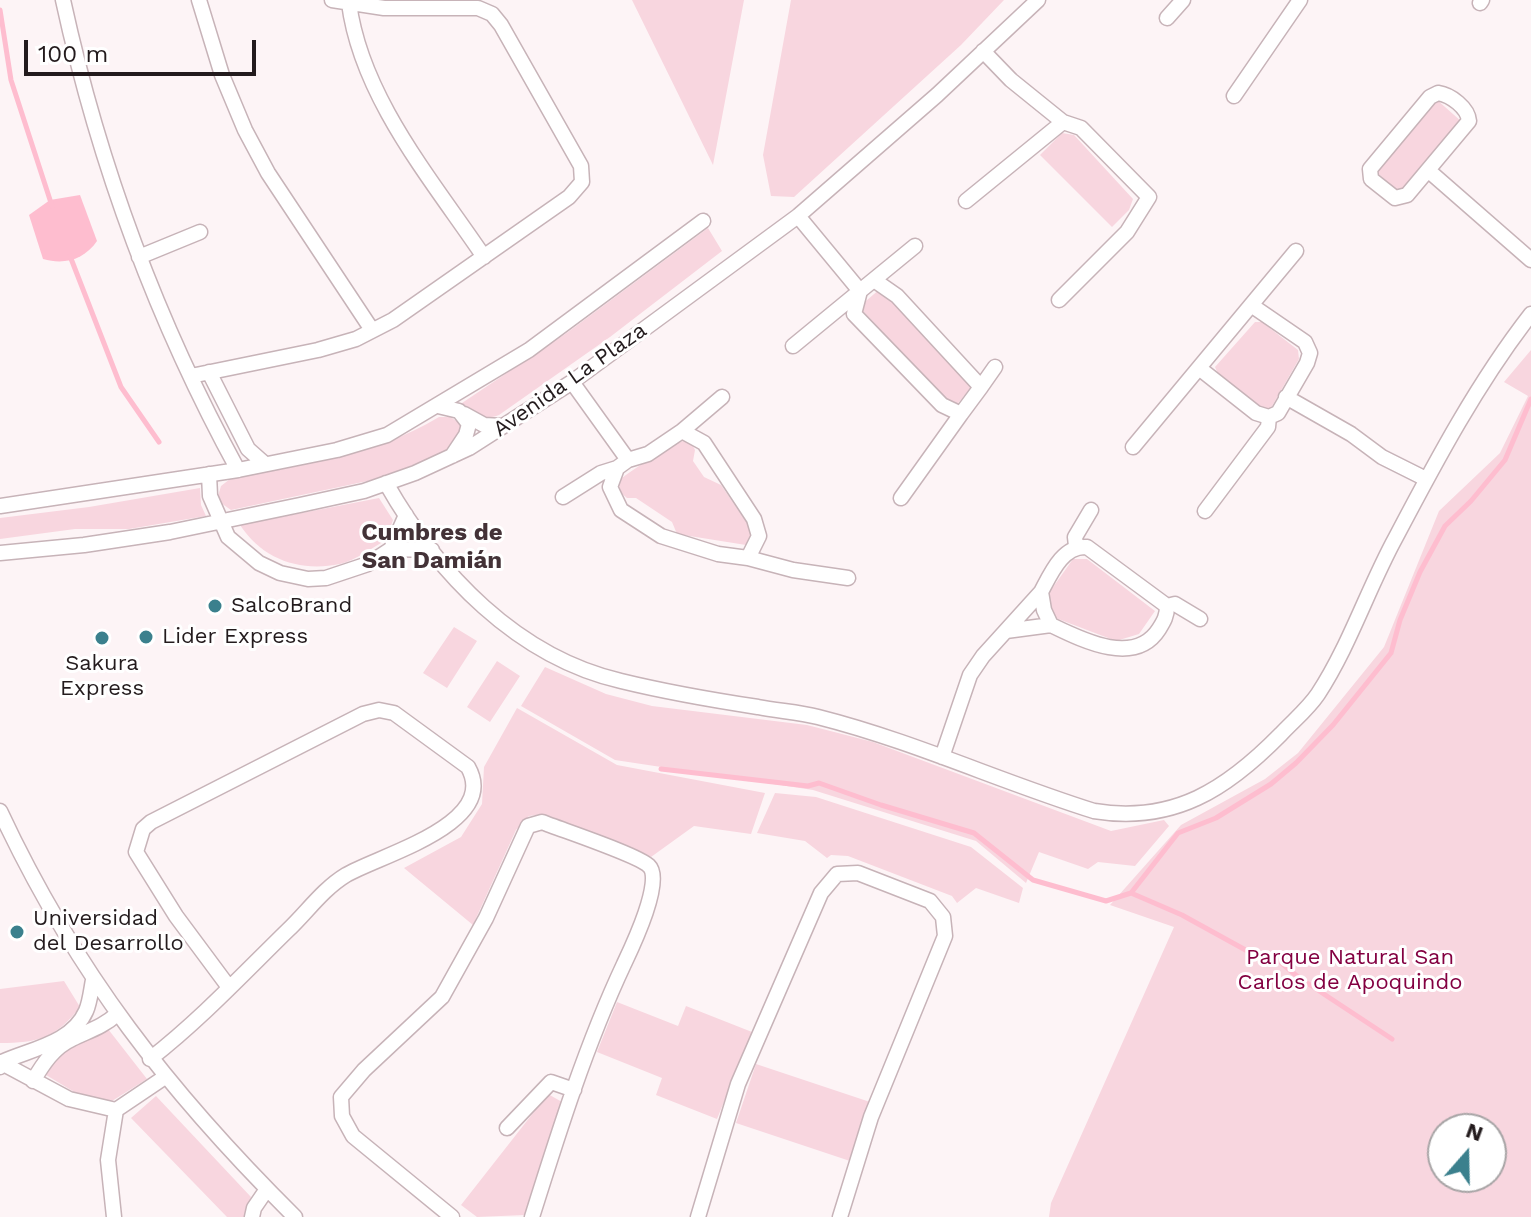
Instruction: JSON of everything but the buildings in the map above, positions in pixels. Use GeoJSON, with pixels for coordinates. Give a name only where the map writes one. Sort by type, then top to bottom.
{"type":"FeatureCollection","features":[{"type":"Feature","properties":{"kind":"street"},"geometry":{"type":"LineString","coordinates":[[63,0],[104,157],[139,257],[191,376],[238,470]]}},
{"type":"Feature","properties":{"kind":"street"},"geometry":{"type":"LineString","coordinates":[[199,0],[222,75],[250,140],[277,187],[372,330]]}},
{"type":"Feature","properties":{"kind":"street"},"geometry":{"type":"LineString","coordinates":[[191,376],[332,347],[393,320],[575,193],[582,182],[581,166],[492,14],[478,8],[410,9],[332,0]]}},
{"type":"Feature","properties":{"kind":"street","name":"Avenida La Plaza"},"geometry":{"type":"LineString","coordinates":[[0,553],[84,545],[364,491],[451,457],[572,382],[798,216],[1038,0]]}},
{"type":"Feature","properties":{"kind":"street"},"geometry":{"type":"LineString","coordinates":[[1167,18],[1183,0]]}},
{"type":"Feature","properties":{"kind":"street"},"geometry":{"type":"LineString","coordinates":[[1234,96],[1300,0]]}},
{"type":"Feature","properties":{"kind":"street"},"geometry":{"type":"LineString","coordinates":[[349,3],[356,40],[379,99],[484,257]]}},
{"type":"Feature","properties":{"kind":"street"},"geometry":{"type":"LineString","coordinates":[[983,51],[1011,80],[1063,122],[1081,128],[1149,197],[1127,232],[1059,300]]}},
{"type":"Feature","properties":{"kind":"street"},"geometry":{"type":"LineString","coordinates":[[1443,94],[1466,111],[1469,121],[1429,171],[1407,195],[1399,198],[1391,197],[1371,179],[1369,172],[1430,97],[1443,94]]}},
{"type":"Feature","properties":{"kind":"street"},"geometry":{"type":"LineString","coordinates":[[966,201],[1063,122]]}},
{"type":"Feature","properties":{"kind":"street"},"geometry":{"type":"LineString","coordinates":[[1429,171],[1531,260]]}},
{"type":"Feature","properties":{"kind":"street"},"geometry":{"type":"LineString","coordinates":[[798,216],[860,291]]}},
{"type":"Feature","properties":{"kind":"street"},"geometry":{"type":"LineString","coordinates":[[0,506],[238,470],[377,439],[529,350],[703,221]]}},
{"type":"Feature","properties":{"kind":"street"},"geometry":{"type":"LineString","coordinates":[[139,257],[200,232]]}},
{"type":"Feature","properties":{"kind":"street"},"geometry":{"type":"LineString","coordinates":[[793,346],[915,246]]}},
{"type":"Feature","properties":{"kind":"street"},"geometry":{"type":"LineString","coordinates":[[1133,447],[1296,251]]}},
{"type":"Feature","properties":{"kind":"street"},"geometry":{"type":"LineString","coordinates":[[874,280],[897,296],[981,387]]}},
{"type":"Feature","properties":{"kind":"street"},"geometry":{"type":"LineString","coordinates":[[860,291],[854,314],[942,405],[961,414]]}},
{"type":"Feature","properties":{"kind":"street"},"geometry":{"type":"LineString","coordinates":[[1199,368],[1256,413],[1269,417],[1278,413],[1310,353],[1305,342],[1251,305]]}},
{"type":"Feature","properties":{"kind":"street"},"geometry":{"type":"LineString","coordinates":[[386,483],[451,574],[510,629],[583,670],[699,697],[814,716],[874,733],[1094,811],[1121,815],[1156,812],[1209,794],[1244,771],[1317,696],[1357,622],[1379,568],[1426,479],[1509,343],[1531,314]]}},
{"type":"Feature","properties":{"kind":"street"},"geometry":{"type":"LineString","coordinates":[[901,498],[995,367]]}},
{"type":"Feature","properties":{"kind":"street"},"geometry":{"type":"LineString","coordinates":[[209,372],[248,449],[265,464]]}},
{"type":"Feature","properties":{"kind":"street"},"geometry":{"type":"LineString","coordinates":[[572,382],[623,464]]}},
{"type":"Feature","properties":{"kind":"street"},"geometry":{"type":"LineString","coordinates":[[563,497],[601,473],[648,454],[682,431],[722,397]]}},
{"type":"Feature","properties":{"kind":"street"},"geometry":{"type":"LineString","coordinates":[[1286,397],[1351,434],[1382,457],[1426,479]]}},
{"type":"Feature","properties":{"kind":"street"},"geometry":{"type":"LineString","coordinates":[[438,406],[454,409],[484,425],[502,426]]}},
{"type":"Feature","properties":{"kind":"street"},"geometry":{"type":"LineString","coordinates":[[451,457],[469,430],[464,414]]}},
{"type":"Feature","properties":{"kind":"street"},"geometry":{"type":"LineString","coordinates":[[1205,511],[1268,427],[1269,417]]}},
{"type":"Feature","properties":{"kind":"street"},"geometry":{"type":"LineString","coordinates":[[682,431],[704,443],[754,519],[759,536],[748,558]]}},
{"type":"Feature","properties":{"kind":"street"},"geometry":{"type":"LineString","coordinates":[[623,464],[610,487],[621,510],[661,536],[718,554],[848,578]]}},
{"type":"Feature","properties":{"kind":"street"},"geometry":{"type":"LineString","coordinates":[[209,474],[210,496],[228,537],[259,563],[294,577],[308,579],[345,573],[368,564],[391,549],[406,515]]}},
{"type":"Feature","properties":{"kind":"street"},"geometry":{"type":"LineString","coordinates":[[1076,546],[1075,537],[1091,510]]}},
{"type":"Feature","properties":{"kind":"street"},"geometry":{"type":"LineString","coordinates":[[942,757],[970,675],[1041,592],[1066,553],[1076,546],[1087,547],[1167,606]]}},
{"type":"Feature","properties":{"kind":"street"},"geometry":{"type":"LineString","coordinates":[[391,549],[432,550]]}},
{"type":"Feature","properties":{"kind":"street"},"geometry":{"type":"LineString","coordinates":[[1041,592],[1051,625]]}},
{"type":"Feature","properties":{"kind":"street"},"geometry":{"type":"LineString","coordinates":[[1167,606],[1175,604],[1200,619]]}},
{"type":"Feature","properties":{"kind":"street"},"geometry":{"type":"LineString","coordinates":[[1006,631],[1051,625],[1104,646],[1133,648],[1141,646],[1156,634],[1167,615],[1167,606]]}},
{"type":"Feature","properties":{"kind":"street"},"geometry":{"type":"LineString","coordinates":[[150,1059],[205,1013],[228,986],[331,885],[366,864],[423,841],[457,818],[474,791],[474,777],[468,767],[394,713],[379,710],[363,714],[151,822],[143,829],[136,852],[176,916],[228,986]]}},
{"type":"Feature","properties":{"kind":"street"},"geometry":{"type":"LineString","coordinates":[[0,811],[54,916],[117,1014],[165,1077],[295,1217]]}},
{"type":"Feature","properties":{"kind":"street"},"geometry":{"type":"LineString","coordinates":[[452,1217],[353,1136],[342,1116],[341,1097],[364,1070],[442,997],[486,918],[528,826],[542,822],[634,858],[650,866],[655,876],[632,948],[599,1017],[532,1217]]}},
{"type":"Feature","properties":{"kind":"street"},"geometry":{"type":"LineString","coordinates":[[698,1217],[738,1084],[821,893],[837,874],[858,873],[930,901],[943,917],[945,936],[871,1117],[840,1217]]}},
{"type":"Feature","properties":{"kind":"street"},"geometry":{"type":"LineString","coordinates":[[1,1064],[64,1036],[79,1022],[86,1010],[93,980]]}},
{"type":"Feature","properties":{"kind":"street"},"geometry":{"type":"LineString","coordinates":[[33,1081],[55,1050],[69,1040],[100,1027],[117,1014]]}},
{"type":"Feature","properties":{"kind":"street"},"geometry":{"type":"LineString","coordinates":[[1,1064],[69,1099],[116,1110]]}},
{"type":"Feature","properties":{"kind":"street"},"geometry":{"type":"LineString","coordinates":[[114,1217],[108,1160],[116,1110],[165,1077]]}},
{"type":"Feature","properties":{"kind":"street"},"geometry":{"type":"LineString","coordinates":[[507,1128],[551,1082],[574,1090]]}},
{"type":"Feature","properties":{"kind":"street"},"geometry":{"type":"LineString","coordinates":[[252,1217],[254,1208],[267,1189]]}},
{"type":"Feature","properties":{"kind":"green space"},"geometry":{"type":"Polygon","coordinates":[[[632,0],[744,0],[713,165],[632,0]]]}},
{"type":"Feature","properties":{"kind":"green space"},"geometry":{"type":"Polygon","coordinates":[[[791,0],[1004,0],[961,45],[794,197],[771,196],[763,155],[791,0]]]}},
{"type":"Feature","properties":{"kind":"green space"},"geometry":{"type":"Polygon","coordinates":[[[1436,99],[1462,122],[1400,193],[1374,170],[1436,99]]]}},
{"type":"Feature","properties":{"kind":"green space"},"geometry":{"type":"Polygon","coordinates":[[[1062,133],[1074,135],[1133,199],[1129,210],[1112,227],[1040,155],[1062,133]]]}},
{"type":"Feature","properties":{"kind":"green space"},"geometry":{"type":"Polygon","coordinates":[[[708,228],[722,251],[610,337],[499,415],[483,416],[459,405],[568,332],[708,228]]]}},
{"type":"Feature","properties":{"kind":"green space"},"geometry":{"type":"Polygon","coordinates":[[[881,288],[973,385],[955,407],[859,307],[881,288]]]}},
{"type":"Feature","properties":{"kind":"green space"},"geometry":{"type":"Polygon","coordinates":[[[1255,322],[1262,322],[1298,350],[1299,359],[1271,408],[1262,408],[1219,376],[1215,367],[1255,322]]]}},
{"type":"Feature","properties":{"kind":"green space","name":"Parque Natural San Carlos de Apoquindo"},"geometry":{"type":"Polygon","coordinates":[[[1531,350],[1531,1217],[1049,1217],[1051,1203],[1174,927],[1110,905],[1181,825],[1265,779],[1298,753],[1384,647],[1439,511],[1500,453],[1528,396],[1504,382],[1531,350]]]}},
{"type":"Feature","properties":{"kind":"green space"},"geometry":{"type":"Polygon","coordinates":[[[439,417],[450,417],[460,423],[461,435],[454,446],[420,464],[377,479],[231,510],[221,503],[218,496],[221,486],[230,479],[364,450],[439,417]]]}},
{"type":"Feature","properties":{"kind":"green space"},"geometry":{"type":"Polygon","coordinates":[[[683,441],[692,444],[695,450],[693,461],[704,477],[721,485],[752,530],[752,538],[746,545],[677,534],[672,522],[636,498],[627,498],[621,493],[618,482],[622,478],[683,441]]]}},
{"type":"Feature","properties":{"kind":"green space"},"geometry":{"type":"Polygon","coordinates":[[[200,488],[201,505],[206,516],[129,529],[75,529],[0,539],[0,518],[200,488]]]}},
{"type":"Feature","properties":{"kind":"green space"},"geometry":{"type":"Polygon","coordinates":[[[379,498],[393,520],[386,540],[340,564],[311,566],[284,561],[260,547],[240,525],[379,498]]]}},
{"type":"Feature","properties":{"kind":"green space"},"geometry":{"type":"Polygon","coordinates":[[[1073,559],[1087,559],[1155,611],[1139,634],[1116,641],[1053,617],[1046,597],[1073,559]]]}},
{"type":"Feature","properties":{"kind":"green space"},"geometry":{"type":"Polygon","coordinates":[[[454,627],[477,641],[447,688],[423,673],[454,627]]]}},
{"type":"Feature","properties":{"kind":"green space"},"geometry":{"type":"Polygon","coordinates":[[[497,661],[520,676],[490,722],[467,707],[497,661]]]}},
{"type":"Feature","properties":{"kind":"green space"},"geometry":{"type":"Polygon","coordinates":[[[545,667],[606,694],[652,706],[807,725],[873,742],[1111,831],[1164,820],[1169,826],[1135,866],[1098,862],[1088,869],[1039,852],[1026,883],[976,841],[813,790],[615,760],[521,706],[545,667]]]}},
{"type":"Feature","properties":{"kind":"green space"},"geometry":{"type":"Polygon","coordinates":[[[517,708],[617,765],[765,793],[751,834],[694,826],[651,857],[543,814],[529,816],[516,830],[473,925],[404,868],[461,837],[482,804],[484,767],[517,708]]]}},
{"type":"Feature","properties":{"kind":"green space"},"geometry":{"type":"Polygon","coordinates":[[[775,793],[816,797],[971,847],[1023,888],[1019,903],[976,888],[957,903],[952,896],[848,856],[831,855],[827,858],[805,841],[757,833],[775,793]]]}},
{"type":"Feature","properties":{"kind":"green space"},"geometry":{"type":"Polygon","coordinates":[[[64,981],[80,1007],[63,1026],[36,1040],[0,1043],[0,989],[64,981]]]}},
{"type":"Feature","properties":{"kind":"green space"},"geometry":{"type":"Polygon","coordinates":[[[617,1002],[678,1026],[686,1006],[752,1032],[717,1119],[656,1095],[662,1078],[597,1052],[617,1002]]]}},
{"type":"Feature","properties":{"kind":"green space"},"geometry":{"type":"Polygon","coordinates":[[[108,1029],[147,1079],[112,1101],[76,1093],[46,1075],[61,1053],[108,1029]]]}},
{"type":"Feature","properties":{"kind":"green space"},"geometry":{"type":"Polygon","coordinates":[[[756,1064],[870,1102],[850,1161],[736,1123],[756,1064]]]}},
{"type":"Feature","properties":{"kind":"green space"},"geometry":{"type":"Polygon","coordinates":[[[548,1094],[562,1102],[525,1215],[477,1217],[461,1205],[548,1094]]]}},
{"type":"Feature","properties":{"kind":"green space"},"geometry":{"type":"Polygon","coordinates":[[[156,1096],[251,1197],[244,1217],[227,1217],[131,1118],[156,1096]]]}},
{"type":"Feature","properties":{"kind":"shaded area"},"geometry":{"type":"Polygon","coordinates":[[[80,195],[97,241],[80,257],[58,261],[43,259],[29,215],[50,200],[80,195]]]}},
{"type":"Feature","properties":{"kind":"waterway"},"geometry":{"type":"LineString","coordinates":[[0,10],[11,80],[52,206]]}},
{"type":"Feature","properties":{"kind":"waterway"},"geometry":{"type":"LineString","coordinates":[[70,256],[121,387],[159,442]]}},
{"type":"Feature","properties":{"kind":"waterway"},"geometry":{"type":"LineString","coordinates":[[661,769],[808,786],[819,783],[974,833],[1033,880],[1106,901],[1131,893],[1178,833],[1216,818],[1271,784],[1333,725],[1391,653],[1400,620],[1420,572],[1445,526],[1471,501],[1505,460],[1531,399]]}},
{"type":"Feature","properties":{"kind":"waterway"},"geometry":{"type":"LineString","coordinates":[[1131,893],[1182,915],[1251,953],[1278,960],[1298,977],[1392,1039]]}},
{"type":"Feature","properties":{"kind":"place","name":"SalcoBrand"},"geometry":{"type":"Point","coordinates":[215,606]}},
{"type":"Feature","properties":{"kind":"place","name":"Lider Express"},"geometry":{"type":"Point","coordinates":[146,637]}},
{"type":"Feature","properties":{"kind":"place","name":"Sakura Express"},"geometry":{"type":"Point","coordinates":[102,638]}},
{"type":"Feature","properties":{"kind":"place","name":"Universidad del Desarrollo"},"geometry":{"type":"Point","coordinates":[17,932]}},
{"type":"Feature","properties":{"kind":"district","name":"Cumbres de San Damián"},"geometry":{"type":"Point","coordinates":[432,547]}}]}
